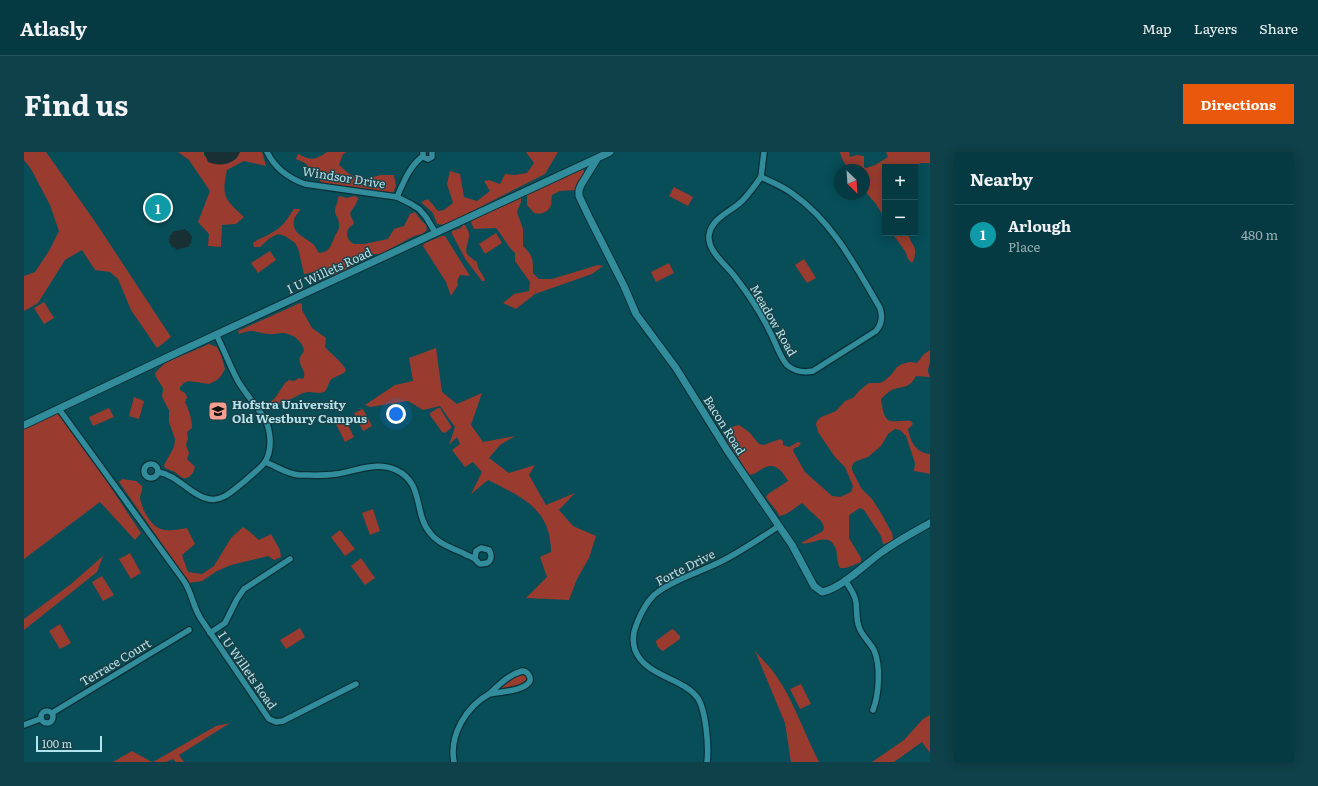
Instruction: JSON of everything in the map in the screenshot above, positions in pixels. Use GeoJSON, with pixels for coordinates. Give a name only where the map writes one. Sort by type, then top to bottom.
{"type":"FeatureCollection","features":[{"type":"Feature","properties":{"kind":"street","name":"Windsor Drive"},"geometry":{"type":"LineString","coordinates":[[267,152],[283,172],[294,180],[305,184],[397,197],[406,201],[419,209],[426,216],[436,232]]}},
{"type":"Feature","properties":{"kind":"street"},"geometry":{"type":"LineString","coordinates":[[397,197],[408,173],[415,163],[423,154],[426,159],[429,159],[432,152]]}},
{"type":"Feature","properties":{"kind":"street","name":"I U Willets Road"},"geometry":{"type":"LineString","coordinates":[[24,425],[600,155],[610,152]]}},
{"type":"Feature","properties":{"kind":"street"},"geometry":{"type":"LineString","coordinates":[[761,177],[764,152]]}},
{"type":"Feature","properties":{"kind":"street","name":"Bacon Road"},"geometry":{"type":"LineString","coordinates":[[600,155],[579,190],[579,196],[588,217],[624,286],[636,314],[676,368],[727,450],[792,545],[812,584],[822,592],[828,591],[886,549],[930,523]]}},
{"type":"Feature","properties":{"kind":"street","name":"Meadow Road"},"geometry":{"type":"LineString","coordinates":[[761,177],[793,194],[813,210],[824,222],[854,263],[882,314],[882,322],[876,332],[813,371],[800,371],[793,369],[783,359],[757,308],[735,276],[715,253],[711,246],[710,235],[712,226],[740,203],[761,177]]}},
{"type":"Feature","properties":{"kind":"street"},"geometry":{"type":"LineString","coordinates":[[158,472],[170,475],[202,497],[216,499],[226,496],[265,462],[270,443],[267,424],[239,382],[216,334]]}},
{"type":"Feature","properties":{"kind":"street","name":"I U Willets Road"},"geometry":{"type":"LineString","coordinates":[[59,409],[184,581],[196,610],[210,633],[267,716],[273,721],[279,722],[356,684]]}},
{"type":"Feature","properties":{"kind":"street"},"geometry":{"type":"LineString","coordinates":[[265,462],[286,472],[299,475],[336,474],[375,466],[385,466],[396,470],[406,477],[413,486],[418,498],[423,522],[430,534],[441,543],[475,558]]}},
{"type":"Feature","properties":{"kind":"street","name":"Forte Drive"},"geometry":{"type":"LineString","coordinates":[[707,762],[707,736],[699,701],[692,693],[650,668],[643,662],[636,652],[634,645],[633,636],[635,627],[649,601],[664,588],[724,560],[779,526]]}},
{"type":"Feature","properties":{"kind":"street","name":"I U Willets Road"},"geometry":{"type":"LineString","coordinates":[[210,633],[225,623],[237,599],[244,589],[290,559]]}},
{"type":"Feature","properties":{"kind":"street"},"geometry":{"type":"LineString","coordinates":[[845,580],[853,592],[856,601],[859,626],[863,635],[874,650],[877,659],[878,695],[874,710]]}},
{"type":"Feature","properties":{"kind":"street","name":"Terrace Court"},"geometry":{"type":"LineString","coordinates":[[52,713],[189,630]]}},
{"type":"Feature","properties":{"kind":"street"},"geometry":{"type":"LineString","coordinates":[[454,762],[452,751],[453,741],[458,728],[466,715],[477,703],[516,672],[524,671],[530,676],[530,684],[522,688],[489,694]]}},
{"type":"Feature","properties":{"kind":"street","name":"Terrace Court"},"geometry":{"type":"LineString","coordinates":[[40,719],[40,715],[43,711],[49,710],[52,713]]}},
{"type":"Feature","properties":{"kind":"street","name":"Terrace Court"},"geometry":{"type":"LineString","coordinates":[[40,719],[45,723],[50,722],[53,717],[52,713]]}},
{"type":"Feature","properties":{"kind":"street","name":"Terrace Court"},"geometry":{"type":"LineString","coordinates":[[24,725],[40,719]]}},
{"type":"Feature","properties":{"kind":"shaded area"},"geometry":{"type":"Polygon","coordinates":[[[24,152],[46,152],[96,223],[171,337],[157,348],[131,310],[118,279],[110,272],[95,270],[82,250],[65,260],[38,303],[24,311],[24,276],[35,272],[49,251],[59,231],[50,205],[31,169],[24,160],[24,152]]]}},
{"type":"Feature","properties":{"kind":"shaded area"},"geometry":{"type":"Polygon","coordinates":[[[178,152],[204,152],[204,156],[226,164],[236,159],[240,152],[262,152],[266,166],[244,161],[227,170],[224,186],[226,197],[232,206],[244,217],[236,224],[222,225],[221,247],[208,246],[209,234],[198,222],[210,191],[189,160],[178,152]]]}},
{"type":"Feature","properties":{"kind":"shaded area"},"geometry":{"type":"Polygon","coordinates":[[[327,152],[347,152],[343,154],[339,165],[348,173],[361,180],[381,175],[394,175],[396,186],[393,193],[323,184],[305,163],[296,159],[298,154],[313,159],[327,152]]]}},
{"type":"Feature","properties":{"kind":"shaded area"},"geometry":{"type":"Polygon","coordinates":[[[526,152],[558,152],[545,174],[445,225],[437,224],[433,213],[421,202],[428,199],[438,211],[444,210],[453,203],[447,184],[450,171],[460,174],[464,197],[477,201],[490,191],[484,181],[489,180],[500,184],[505,174],[514,175],[527,173],[534,163],[526,152]]]}},
{"type":"Feature","properties":{"kind":"shaded area"},"geometry":{"type":"Polygon","coordinates":[[[840,152],[849,152],[850,157],[857,155],[864,156],[864,164],[845,164],[840,152]]]}},
{"type":"Feature","properties":{"kind":"shaded area"},"geometry":{"type":"Polygon","coordinates":[[[886,152],[930,152],[930,163],[882,164],[882,214],[870,197],[870,167],[888,157],[886,152]]]}},
{"type":"Feature","properties":{"kind":"shaded area"},"geometry":{"type":"Polygon","coordinates":[[[583,169],[584,175],[576,190],[560,191],[552,195],[551,205],[547,211],[537,214],[534,213],[527,205],[527,196],[529,193],[583,169]]]}},
{"type":"Feature","properties":{"kind":"shaded area"},"geometry":{"type":"Polygon","coordinates":[[[674,187],[693,197],[688,206],[669,196],[674,187]]]}},
{"type":"Feature","properties":{"kind":"shaded area"},"geometry":{"type":"Polygon","coordinates":[[[341,196],[346,198],[355,196],[358,198],[357,203],[350,214],[354,223],[347,232],[350,241],[354,244],[364,244],[388,239],[394,229],[404,226],[410,214],[415,212],[426,225],[427,230],[422,234],[414,236],[381,254],[374,254],[357,263],[347,271],[334,277],[323,271],[304,274],[298,248],[295,243],[285,236],[278,234],[270,238],[260,247],[254,247],[253,243],[280,227],[294,209],[300,209],[294,220],[295,229],[300,235],[314,245],[319,253],[326,251],[330,247],[339,229],[339,222],[335,210],[338,197],[341,196]]]}},
{"type":"Feature","properties":{"kind":"shaded area"},"geometry":{"type":"Polygon","coordinates":[[[521,198],[521,202],[517,212],[523,229],[523,246],[532,258],[533,273],[539,279],[552,279],[598,265],[603,266],[592,274],[535,294],[516,309],[503,303],[514,294],[529,291],[530,282],[515,261],[515,253],[496,228],[474,229],[471,222],[473,219],[521,198]]]}},
{"type":"Feature","properties":{"kind":"shaded area"},"geometry":{"type":"Polygon","coordinates":[[[465,225],[469,234],[466,249],[467,254],[477,262],[478,268],[485,280],[484,281],[482,281],[466,260],[452,234],[452,231],[461,228],[465,225]]]}},
{"type":"Feature","properties":{"kind":"shaded area"},"geometry":{"type":"Polygon","coordinates":[[[496,233],[502,243],[485,254],[479,244],[496,233]]]}},
{"type":"Feature","properties":{"kind":"shaded area"},"geometry":{"type":"Polygon","coordinates":[[[445,236],[470,276],[460,275],[457,281],[458,285],[451,296],[446,282],[423,246],[425,243],[445,236]]]}},
{"type":"Feature","properties":{"kind":"shaded area"},"geometry":{"type":"Polygon","coordinates":[[[894,236],[909,236],[915,249],[913,262],[908,259],[905,251],[894,236]]]}},
{"type":"Feature","properties":{"kind":"shaded area"},"geometry":{"type":"Polygon","coordinates":[[[270,251],[276,260],[258,273],[251,263],[270,251]]]}},
{"type":"Feature","properties":{"kind":"shaded area"},"geometry":{"type":"Polygon","coordinates":[[[804,259],[816,278],[807,283],[795,265],[804,259]]]}},
{"type":"Feature","properties":{"kind":"shaded area"},"geometry":{"type":"Polygon","coordinates":[[[669,263],[674,273],[656,282],[651,272],[669,263]]]}},
{"type":"Feature","properties":{"kind":"shaded area"},"geometry":{"type":"Polygon","coordinates":[[[44,302],[54,318],[44,324],[34,308],[44,302]]]}},
{"type":"Feature","properties":{"kind":"shaded area"},"geometry":{"type":"Polygon","coordinates":[[[300,303],[302,304],[302,310],[312,328],[326,338],[325,347],[346,370],[344,373],[331,379],[324,392],[303,393],[283,403],[269,406],[268,404],[275,398],[285,383],[289,380],[294,381],[299,378],[303,379],[304,373],[299,360],[304,351],[302,344],[296,338],[286,333],[264,334],[251,331],[239,334],[238,331],[300,303]]]}},
{"type":"Feature","properties":{"kind":"shaded area"},"geometry":{"type":"Polygon","coordinates":[[[209,344],[217,347],[225,369],[217,380],[209,384],[189,381],[180,387],[180,390],[185,393],[187,397],[185,402],[192,424],[192,428],[187,432],[188,439],[186,445],[189,453],[187,459],[195,467],[190,476],[187,478],[182,478],[175,472],[165,468],[164,465],[174,447],[175,439],[169,422],[169,410],[162,395],[163,388],[155,373],[165,363],[209,344]]]}},
{"type":"Feature","properties":{"kind":"shaded area"},"geometry":{"type":"Polygon","coordinates":[[[436,348],[442,392],[457,404],[482,393],[471,425],[483,442],[515,436],[500,445],[489,458],[509,473],[535,465],[529,475],[546,505],[575,493],[559,510],[573,526],[596,536],[589,558],[577,579],[569,600],[526,598],[547,577],[540,557],[551,552],[550,537],[546,525],[540,515],[523,499],[488,480],[471,494],[482,472],[473,462],[465,467],[452,450],[460,444],[457,437],[449,445],[455,427],[440,406],[423,410],[408,401],[370,407],[365,405],[395,385],[413,381],[409,358],[436,348]]]}},
{"type":"Feature","properties":{"kind":"shaded area"},"geometry":{"type":"Polygon","coordinates":[[[930,350],[928,371],[930,377],[916,376],[909,385],[892,390],[881,399],[883,412],[888,420],[911,421],[913,424],[908,429],[910,438],[917,449],[930,454],[930,474],[914,471],[915,463],[906,436],[900,430],[895,429],[888,434],[881,446],[868,457],[854,462],[852,470],[861,488],[872,499],[881,513],[892,533],[893,539],[891,542],[883,544],[881,536],[864,510],[860,508],[849,515],[849,538],[861,558],[861,562],[846,568],[840,568],[836,549],[832,542],[824,539],[801,543],[823,531],[824,527],[821,521],[802,503],[788,513],[779,516],[766,497],[768,494],[788,481],[783,473],[774,466],[770,466],[750,475],[729,444],[726,435],[727,431],[731,427],[739,425],[749,432],[759,444],[764,445],[780,439],[783,441],[783,445],[789,447],[798,442],[801,443],[798,447],[794,448],[793,451],[805,472],[832,496],[840,497],[851,492],[853,486],[845,467],[835,457],[818,432],[816,424],[817,421],[821,417],[836,411],[845,401],[853,398],[869,383],[880,383],[884,381],[897,367],[910,362],[917,363],[924,354],[930,350]]]}},
{"type":"Feature","properties":{"kind":"shaded area"},"geometry":{"type":"Polygon","coordinates":[[[134,397],[144,401],[139,419],[129,416],[134,397]]]}},
{"type":"Feature","properties":{"kind":"shaded area"},"geometry":{"type":"Polygon","coordinates":[[[109,408],[114,417],[93,426],[89,417],[109,408]]]}},
{"type":"Feature","properties":{"kind":"shaded area"},"geometry":{"type":"Polygon","coordinates":[[[440,408],[451,426],[451,428],[445,433],[442,432],[430,415],[430,413],[440,408]]]}},
{"type":"Feature","properties":{"kind":"shaded area"},"geometry":{"type":"Polygon","coordinates":[[[59,409],[141,533],[135,540],[100,502],[24,559],[24,425],[59,409]]]}},
{"type":"Feature","properties":{"kind":"shaded area"},"geometry":{"type":"Polygon","coordinates":[[[363,409],[372,426],[363,431],[354,413],[363,409]]]}},
{"type":"Feature","properties":{"kind":"shaded area"},"geometry":{"type":"Polygon","coordinates":[[[344,417],[354,437],[345,442],[335,422],[344,417]]]}},
{"type":"Feature","properties":{"kind":"shaded area"},"geometry":{"type":"Polygon","coordinates":[[[122,479],[136,481],[142,486],[140,498],[141,503],[145,513],[152,523],[160,529],[176,530],[187,528],[195,544],[182,555],[188,572],[202,574],[214,566],[231,538],[243,527],[259,540],[271,534],[280,550],[281,557],[274,560],[268,556],[231,565],[217,571],[202,581],[189,583],[119,482],[122,479]]]}},
{"type":"Feature","properties":{"kind":"shaded area"},"geometry":{"type":"Polygon","coordinates":[[[373,509],[380,531],[370,535],[362,513],[373,509]]]}},
{"type":"Feature","properties":{"kind":"shaded area"},"geometry":{"type":"Polygon","coordinates":[[[340,530],[355,549],[345,556],[331,537],[340,530]]]}},
{"type":"Feature","properties":{"kind":"shaded area"},"geometry":{"type":"Polygon","coordinates":[[[130,553],[141,573],[131,579],[119,559],[130,553]]]}},
{"type":"Feature","properties":{"kind":"shaded area"},"geometry":{"type":"Polygon","coordinates":[[[103,556],[97,572],[24,630],[24,619],[71,584],[103,556]]]}},
{"type":"Feature","properties":{"kind":"shaded area"},"geometry":{"type":"Polygon","coordinates":[[[361,558],[375,578],[365,585],[351,566],[361,558]]]}},
{"type":"Feature","properties":{"kind":"shaded area"},"geometry":{"type":"Polygon","coordinates":[[[102,576],[114,595],[103,601],[92,582],[102,576]]]}},
{"type":"Feature","properties":{"kind":"shaded area"},"geometry":{"type":"Polygon","coordinates":[[[60,624],[71,643],[60,649],[49,631],[60,624]]]}},
{"type":"Feature","properties":{"kind":"shaded area"},"geometry":{"type":"Polygon","coordinates":[[[300,628],[305,637],[286,649],[280,640],[300,628]]]}},
{"type":"Feature","properties":{"kind":"shaded area"},"geometry":{"type":"Polygon","coordinates":[[[672,629],[680,636],[680,639],[663,651],[658,647],[656,641],[672,629]]]}},
{"type":"Feature","properties":{"kind":"shaded area"},"geometry":{"type":"Polygon","coordinates":[[[755,651],[773,671],[782,684],[819,762],[791,762],[785,723],[755,651]]]}},
{"type":"Feature","properties":{"kind":"shaded area"},"geometry":{"type":"Polygon","coordinates":[[[517,676],[527,676],[528,680],[524,686],[499,690],[517,676]]]}},
{"type":"Feature","properties":{"kind":"shaded area"},"geometry":{"type":"Polygon","coordinates":[[[801,684],[811,704],[800,709],[790,689],[801,684]]]}},
{"type":"Feature","properties":{"kind":"shaded area"},"geometry":{"type":"Polygon","coordinates":[[[930,715],[930,753],[922,742],[894,762],[872,762],[904,740],[923,719],[930,715]]]}},
{"type":"Feature","properties":{"kind":"shaded area"},"geometry":{"type":"Polygon","coordinates":[[[230,723],[179,755],[184,762],[176,762],[173,759],[166,762],[153,762],[216,726],[230,723]]]}},
{"type":"Feature","properties":{"kind":"shaded area"},"geometry":{"type":"Polygon","coordinates":[[[132,751],[152,762],[113,762],[132,751]]]}},
{"type":"Feature","properties":{"kind":"water"},"geometry":{"type":"Polygon","coordinates":[[[204,152],[240,152],[231,162],[226,164],[212,164],[208,162],[204,152]]]}},
{"type":"Feature","properties":{"kind":"water"},"geometry":{"type":"Polygon","coordinates":[[[185,229],[192,237],[191,244],[189,244],[190,246],[176,250],[175,247],[173,248],[169,242],[170,235],[172,235],[172,232],[185,229]]]}},
{"type":"Feature","properties":{"kind":"place","name":"Arlough"},"geometry":{"type":"Point","coordinates":[158,208]}},
{"type":"Feature","properties":{"kind":"place","name":"Hofstra University Old Westbury Campus"},"geometry":{"type":"Point","coordinates":[218,411]}}]}
